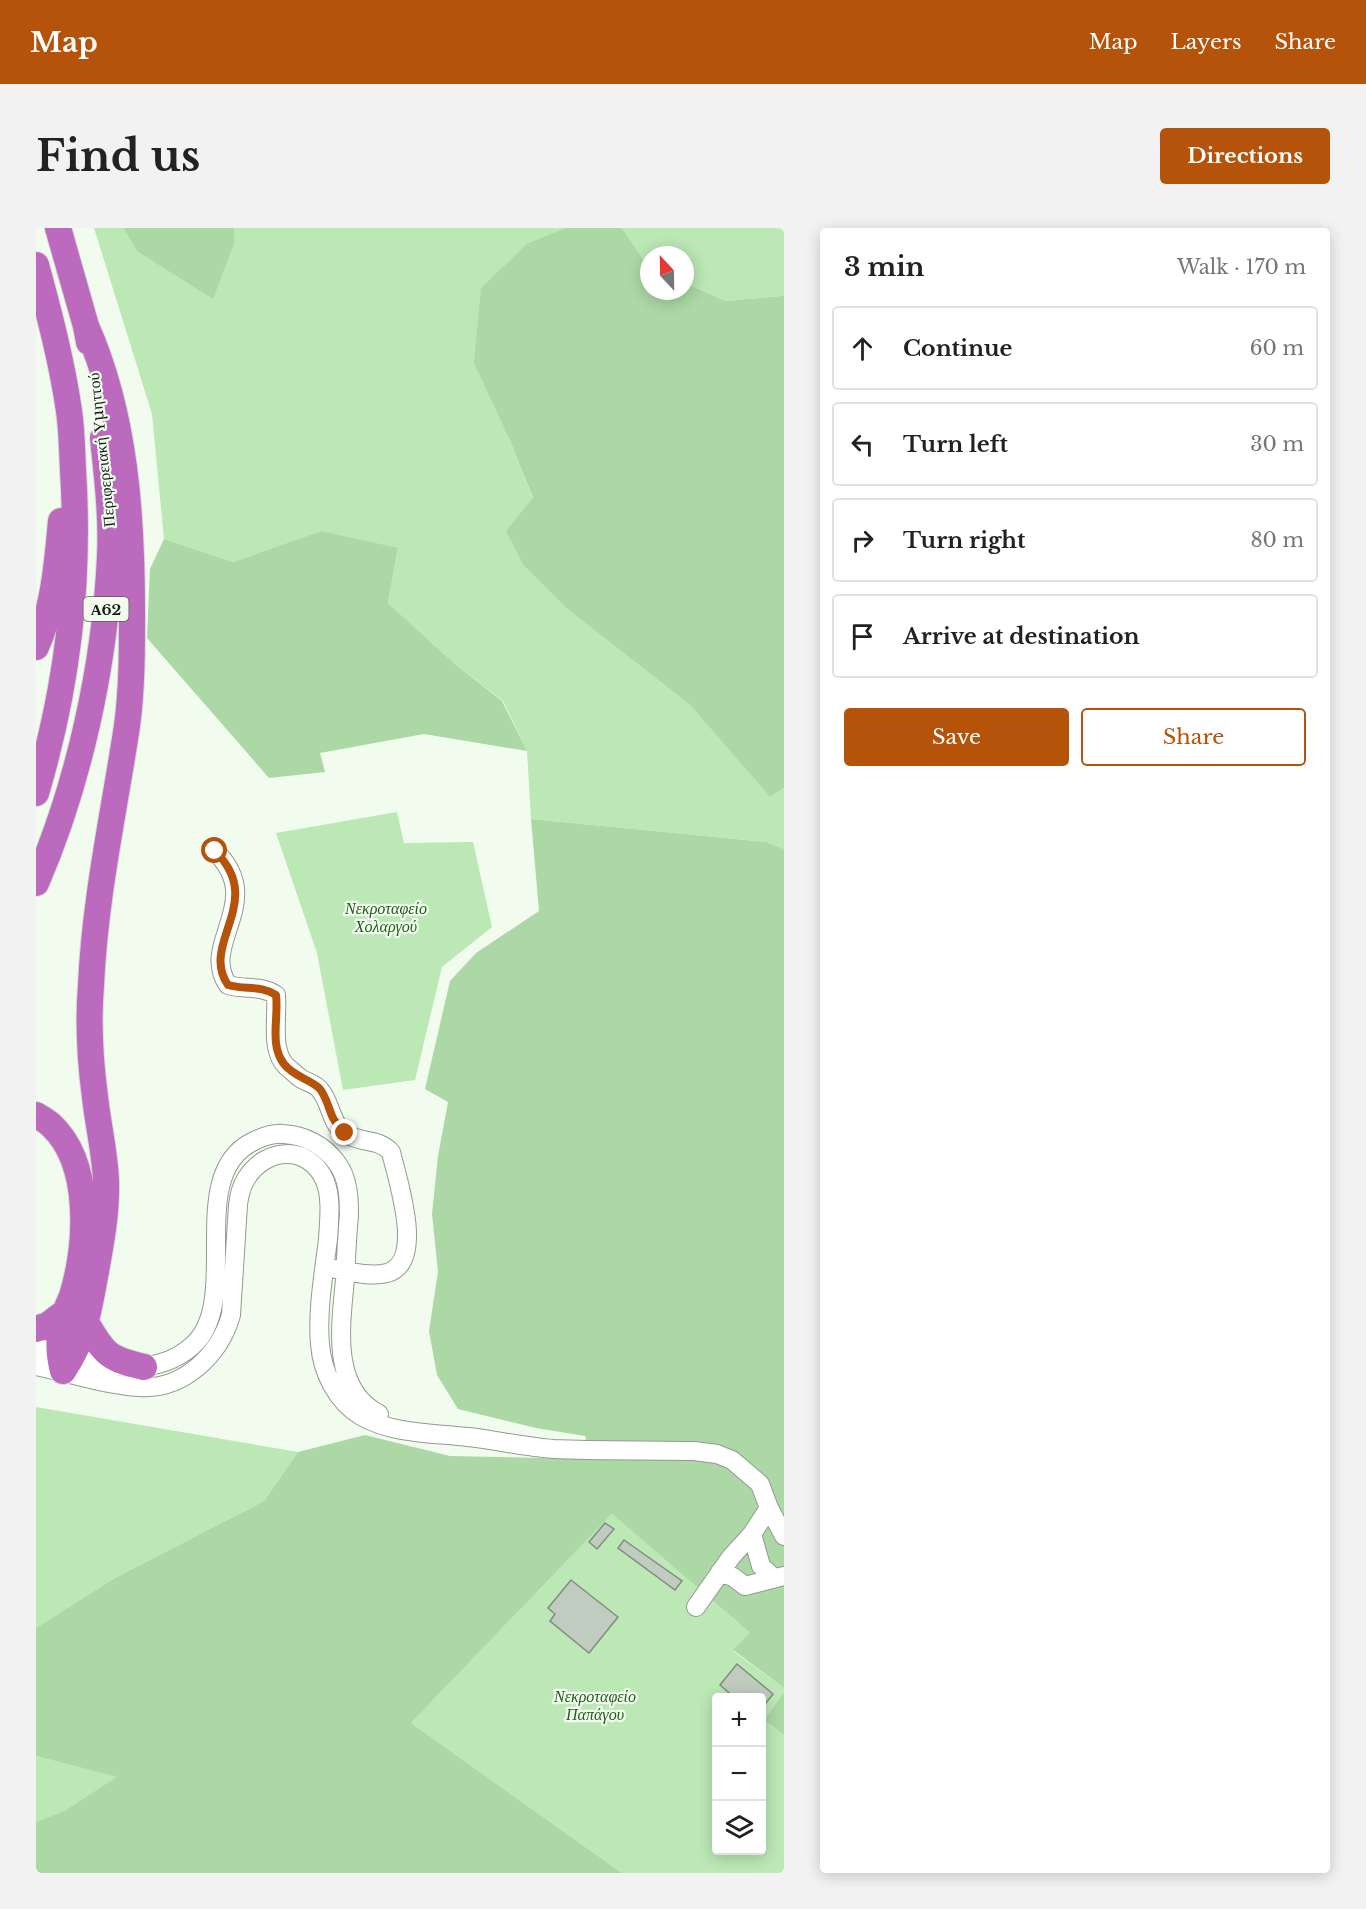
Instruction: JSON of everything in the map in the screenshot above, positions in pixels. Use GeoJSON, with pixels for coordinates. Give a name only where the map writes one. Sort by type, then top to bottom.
{"type":"FeatureCollection","features":[{"type":"Feature","properties":{"kind":"highway","name":"Περιφερειακή Υμηττού"},"geometry":{"type":"LineString","coordinates":[[36,883],[53,844],[69,795],[91,702],[107,598],[110,554],[108,483],[102,422],[86,326],[58,228]]}},
{"type":"Feature","properties":{"kind":"highway","name":"Περιφερειακή Υμηττού"},"geometry":{"type":"LineString","coordinates":[[36,265],[56,344],[69,413],[76,544],[74,599],[67,654],[57,711],[36,793]]}},
{"type":"Feature","properties":{"kind":"highway"},"geometry":{"type":"LineString","coordinates":[[57,1358],[75,1319],[105,1215],[106,1181],[91,1065],[90,987],[101,877],[127,724],[132,669],[132,561],[126,481],[116,420],[99,356],[86,326]]}},
{"type":"Feature","properties":{"kind":"highway"},"geometry":{"type":"LineString","coordinates":[[36,647],[48,615],[55,582],[69,413]]}},
{"type":"Feature","properties":{"kind":"highway"},"geometry":{"type":"LineString","coordinates":[[36,1115],[51,1125],[64,1141],[77,1167],[82,1192],[83,1224],[72,1296],[75,1319],[110,1356],[144,1367]]}},
{"type":"Feature","properties":{"kind":"highway"},"geometry":{"type":"LineString","coordinates":[[36,1329],[48,1324],[75,1319]]}},
{"type":"Feature","properties":{"kind":"street"},"geometry":{"type":"LineString","coordinates":[[215,851],[227,863],[235,879],[237,893],[220,962],[222,976],[228,985],[240,988],[266,988],[276,995],[278,1011],[275,1031],[278,1050],[284,1064],[301,1078],[320,1089],[335,1122],[345,1133],[359,1139],[384,1143],[391,1152],[408,1232],[407,1252],[401,1263],[389,1272],[376,1274],[325,1267]]}},
{"type":"Feature","properties":{"kind":"street"},"geometry":{"type":"LineString","coordinates":[[36,1366],[57,1358],[122,1367],[144,1367],[161,1364],[179,1356],[193,1345],[205,1330],[211,1313],[220,1184],[226,1168],[234,1155],[247,1144],[263,1136],[296,1135],[312,1141],[327,1151],[338,1164],[349,1196],[340,1346],[344,1368],[351,1385],[362,1402],[390,1420],[470,1437]]}},
{"type":"Feature","properties":{"kind":"street"},"geometry":{"type":"LineString","coordinates":[[57,1358],[121,1385],[142,1388],[175,1381],[192,1372],[208,1359],[219,1346],[231,1315],[240,1192],[245,1180],[252,1170],[273,1155],[285,1153],[297,1155],[318,1169],[326,1182],[329,1200],[320,1330],[321,1357],[325,1371],[338,1395],[361,1416],[411,1431],[551,1449],[694,1451],[717,1454],[732,1460],[760,1484],[769,1508],[784,1536]]}},
{"type":"Feature","properties":{"kind":"street"},"geometry":{"type":"LineString","coordinates":[[696,1606],[731,1557],[752,1534],[769,1508]]}},
{"type":"Feature","properties":{"kind":"street"},"geometry":{"type":"LineString","coordinates":[[752,1534],[760,1566],[779,1577]]}},
{"type":"Feature","properties":{"kind":"street"},"geometry":{"type":"LineString","coordinates":[[720,1572],[733,1577],[745,1586],[779,1577]]}},
{"type":"Feature","properties":{"kind":"green space"},"geometry":{"type":"Polygon","coordinates":[[[94,228],[123,228],[137,251],[235,241],[234,228],[565,228],[528,243],[509,438],[533,499],[524,566],[566,608],[690,705],[770,797],[784,788],[784,849],[766,842],[531,819],[527,751],[503,701],[456,665],[388,603],[398,549],[321,531],[233,562],[164,539],[152,414],[94,228]]]}},
{"type":"Feature","properties":{"kind":"green space"},"geometry":{"type":"Polygon","coordinates":[[[123,228],[234,228],[235,241],[213,299],[137,251],[123,228]]]}},
{"type":"Feature","properties":{"kind":"green space"},"geometry":{"type":"Polygon","coordinates":[[[565,228],[622,228],[640,255],[640,300],[694,300],[694,287],[726,301],[784,294],[784,788],[770,797],[690,705],[566,608],[524,566],[506,531],[533,498],[509,438],[474,363],[481,288],[528,243],[565,228]]]}},
{"type":"Feature","properties":{"kind":"green space"},"geometry":{"type":"Polygon","coordinates":[[[622,228],[784,228],[784,294],[726,301],[694,287],[694,246],[640,246],[640,255],[622,228]]]}},
{"type":"Feature","properties":{"kind":"green space"},"geometry":{"type":"Polygon","coordinates":[[[321,531],[398,548],[388,603],[456,665],[502,701],[527,751],[424,734],[320,753],[325,772],[269,778],[147,638],[150,569],[164,539],[233,562],[321,531]]]}},
{"type":"Feature","properties":{"kind":"green space","name":"Νεκροταφείο Χολαργού"},"geometry":{"type":"Polygon","coordinates":[[[397,812],[404,843],[473,842],[492,927],[442,967],[415,1080],[343,1090],[317,953],[276,833],[397,812]]]}},
{"type":"Feature","properties":{"kind":"green space"},"geometry":{"type":"Polygon","coordinates":[[[531,819],[766,842],[784,849],[784,1688],[733,1650],[750,1633],[612,1514],[411,1723],[622,1873],[36,1873],[36,1822],[64,1811],[117,1777],[36,1756],[36,1628],[113,1579],[264,1501],[298,1452],[365,1435],[450,1456],[592,1459],[585,1436],[536,1428],[458,1409],[437,1375],[429,1331],[438,1272],[432,1214],[438,1156],[448,1102],[425,1089],[450,981],[476,953],[539,911],[531,819]]]}},
{"type":"Feature","properties":{"kind":"green space"},"geometry":{"type":"Polygon","coordinates":[[[36,1407],[298,1452],[264,1501],[113,1579],[36,1628],[36,1407]]]}},
{"type":"Feature","properties":{"kind":"green space","name":"Νεκροταφείο Παπάγου"},"geometry":{"type":"Polygon","coordinates":[[[612,1514],[751,1634],[733,1651],[784,1688],[784,1692],[766,1717],[766,1693],[712,1693],[712,1855],[766,1855],[766,1722],[784,1735],[784,1873],[622,1873],[411,1723],[612,1514]]]}},
{"type":"Feature","properties":{"kind":"green space"},"geometry":{"type":"Polygon","coordinates":[[[784,1692],[784,1735],[766,1722],[766,1717],[784,1692]]]}},
{"type":"Feature","properties":{"kind":"green space"},"geometry":{"type":"Polygon","coordinates":[[[36,1756],[118,1777],[64,1811],[36,1822],[36,1756]]]}},
{"type":"Feature","properties":{"kind":"building"},"geometry":{"type":"Polygon","coordinates":[[[605,1523],[614,1529],[597,1549],[589,1542],[605,1523]]]}},
{"type":"Feature","properties":{"kind":"building"},"geometry":{"type":"Polygon","coordinates":[[[624,1540],[682,1581],[675,1590],[618,1548],[624,1540]]]}},
{"type":"Feature","properties":{"kind":"building"},"geometry":{"type":"Polygon","coordinates":[[[571,1580],[618,1617],[589,1653],[550,1621],[555,1614],[548,1608],[571,1580]]]}},
{"type":"Feature","properties":{"kind":"building"},"geometry":{"type":"Polygon","coordinates":[[[737,1664],[773,1694],[766,1703],[766,1693],[729,1693],[720,1685],[737,1664]]]}},
{"type":"Feature","properties":{"kind":"route"},"geometry":{"type":"LineString","coordinates":[[215,851],[227,863],[235,879],[237,893],[220,962],[222,976],[228,985],[240,988],[266,988],[276,995],[278,1011],[275,1031],[278,1050],[284,1064],[301,1078],[320,1089],[335,1122],[345,1133]]}}]}
